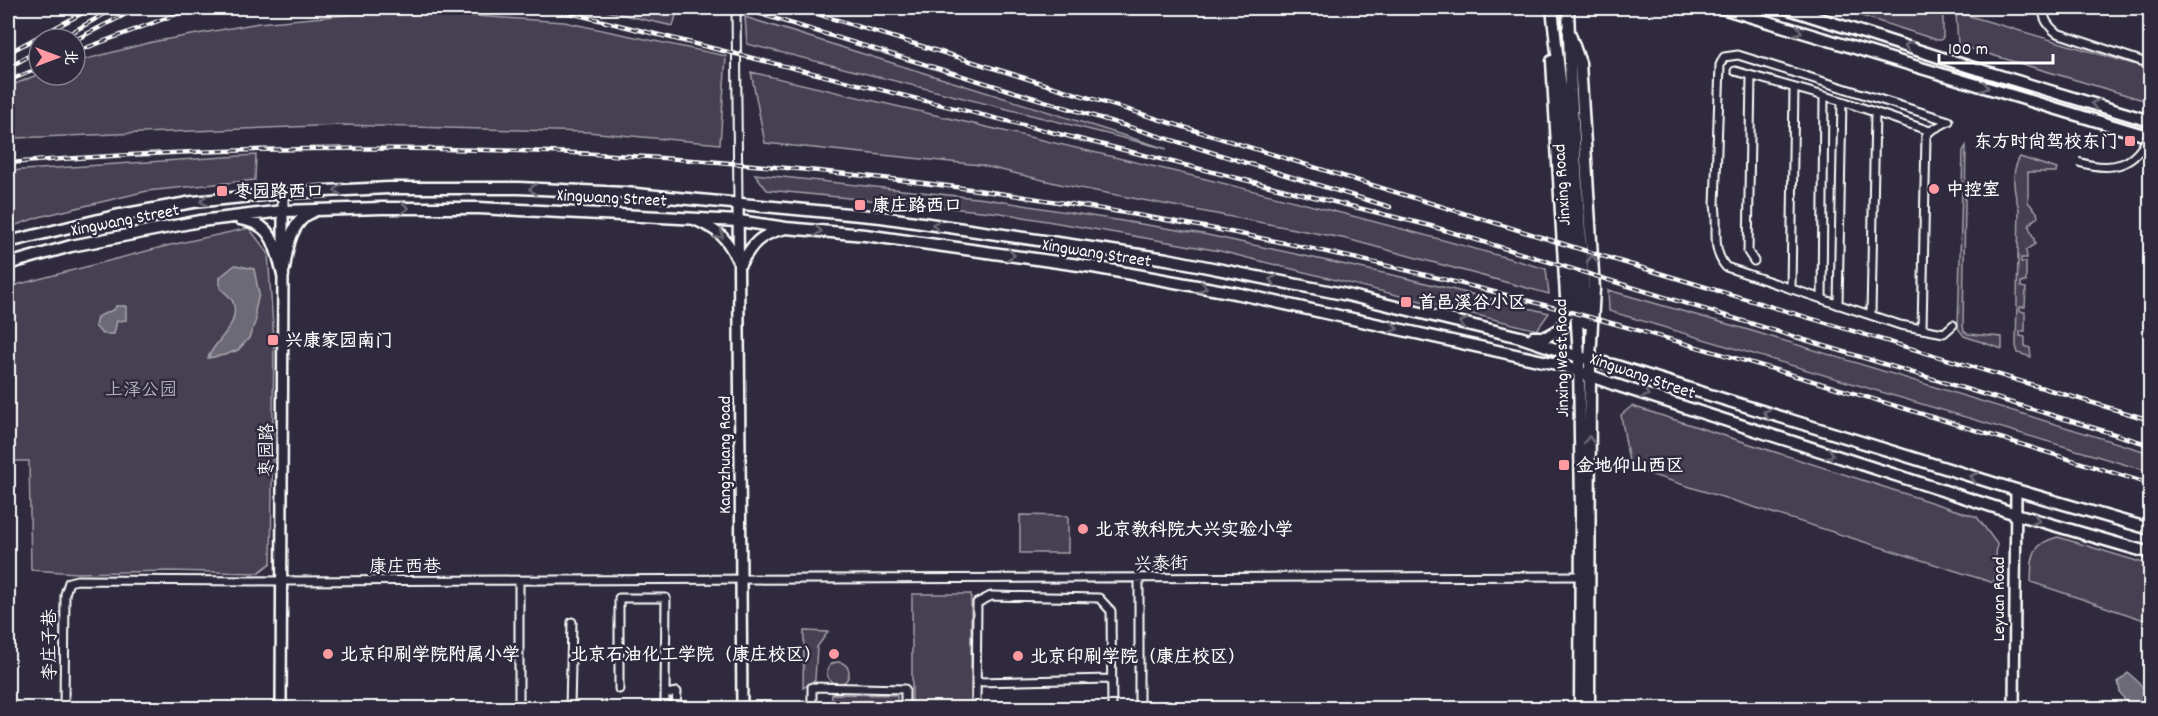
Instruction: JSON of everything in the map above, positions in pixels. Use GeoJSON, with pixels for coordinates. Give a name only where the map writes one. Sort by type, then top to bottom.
{"type":"FeatureCollection","features":[{"type":"Feature","properties":{"kind":"main road"},"geometry":{"type":"LineString","coordinates":[[1552,8],[1551,81],[1566,297],[1577,324]]}},
{"type":"Feature","properties":{"kind":"main road","name":"Jinxing West Road"},"geometry":{"type":"LineString","coordinates":[[1552,8],[1563,115],[1577,324],[1590,375],[1589,708]]}},
{"type":"Feature","properties":{"kind":"main road"},"geometry":{"type":"LineString","coordinates":[[1568,8],[1568,29],[1580,63],[1594,289],[1584,358]]}},
{"type":"Feature","properties":{"kind":"main road"},"geometry":{"type":"LineString","coordinates":[[1722,8],[2151,137]]}},
{"type":"Feature","properties":{"kind":"main road"},"geometry":{"type":"LineString","coordinates":[[1786,8],[1970,67],[2151,121]]}},
{"type":"Feature","properties":{"kind":"main road","name":"Xingwang Street"},"geometry":{"type":"LineString","coordinates":[[8,242],[115,216],[193,202],[283,193],[389,188],[519,188],[738,202],[881,217],[1167,259],[1343,294],[1520,337],[2016,490],[2151,529]]}},
{"type":"Feature","properties":{"kind":"main road","name":"Xingwang Street"},"geometry":{"type":"LineString","coordinates":[[8,264],[71,246],[200,221],[283,211],[479,207],[688,217],[865,235],[1093,267],[1252,296],[1561,365],[2016,514],[2151,553]]}},
{"type":"Feature","properties":{"kind":"main road"},"geometry":{"type":"LineString","coordinates":[[283,275],[292,234],[303,218],[319,210]]}},
{"type":"Feature","properties":{"kind":"main road"},"geometry":{"type":"LineString","coordinates":[[227,218],[247,220],[261,226],[270,234],[283,275]]}},
{"type":"Feature","properties":{"kind":"main road"},"geometry":{"type":"LineString","coordinates":[[1520,337],[1546,337],[1562,328],[1570,305],[1575,276]]}},
{"type":"Feature","properties":{"kind":"main road","name":"Jinxing West Road"},"geometry":{"type":"LineString","coordinates":[[1580,708],[1579,371],[1584,358]]}},
{"type":"Feature","properties":{"kind":"street"},"geometry":{"type":"LineString","coordinates":[[736,8],[738,202]]}},
{"type":"Feature","properties":{"kind":"street"},"geometry":{"type":"LineString","coordinates":[[2043,8],[2048,24],[2057,33],[2151,64]]}},
{"type":"Feature","properties":{"kind":"street"},"geometry":{"type":"LineString","coordinates":[[1922,329],[1926,136],[1930,131],[1949,121],[1738,55],[1724,57],[1718,75],[1716,249],[1726,267],[1839,305],[1922,329],[1944,333],[1953,325]]}},
{"type":"Feature","properties":{"kind":"street"},"geometry":{"type":"LineString","coordinates":[[1735,71],[1842,101],[1930,131]]}},
{"type":"Feature","properties":{"kind":"street"},"geometry":{"type":"LineString","coordinates":[[1751,76],[1748,252],[1754,261]]}},
{"type":"Feature","properties":{"kind":"street"},"geometry":{"type":"LineString","coordinates":[[1791,289],[1794,88]]}},
{"type":"Feature","properties":{"kind":"street"},"geometry":{"type":"LineString","coordinates":[[1822,299],[1824,97]]}},
{"type":"Feature","properties":{"kind":"street"},"geometry":{"type":"LineString","coordinates":[[1839,305],[1842,101]]}},
{"type":"Feature","properties":{"kind":"street"},"geometry":{"type":"LineString","coordinates":[[1871,315],[1875,113]]}},
{"type":"Feature","properties":{"kind":"street"},"geometry":{"type":"LineString","coordinates":[[2078,162],[2096,167],[2122,164],[2141,152],[2151,132]]}},
{"type":"Feature","properties":{"kind":"street","name":"枣园路"},"geometry":{"type":"LineString","coordinates":[[281,708],[283,193]]}},
{"type":"Feature","properties":{"kind":"street","name":"Kangzhuang Road"},"geometry":{"type":"LineString","coordinates":[[738,202],[742,708]]}},
{"type":"Feature","properties":{"kind":"street"},"geometry":{"type":"LineString","coordinates":[[688,217],[721,233],[730,244],[740,265]]}},
{"type":"Feature","properties":{"kind":"street"},"geometry":{"type":"LineString","coordinates":[[740,265],[757,240],[769,232],[786,228]]}},
{"type":"Feature","properties":{"kind":"street","name":"Leyuan Road"},"geometry":{"type":"LineString","coordinates":[[2014,708],[2016,490]]}},
{"type":"Feature","properties":{"kind":"street","name":"兴泰街"},"geometry":{"type":"LineString","coordinates":[[741,580],[1580,576]]}},
{"type":"Feature","properties":{"kind":"street"},"geometry":{"type":"LineString","coordinates":[[1139,578],[1139,708]]}},
{"type":"Feature","properties":{"kind":"street","name":"康庄西巷"},"geometry":{"type":"LineString","coordinates":[[69,582],[76,580],[741,580]]}},
{"type":"Feature","properties":{"kind":"street"},"geometry":{"type":"LineString","coordinates":[[519,580],[519,708]]}},
{"type":"Feature","properties":{"kind":"street","name":"李庄子巷"},"geometry":{"type":"LineString","coordinates":[[64,708],[64,594],[69,582]]}},
{"type":"Feature","properties":{"kind":"street"},"geometry":{"type":"LineString","coordinates":[[976,708],[977,603],[991,596],[1099,598],[1111,611],[1112,708]]}},
{"type":"Feature","properties":{"kind":"street"},"geometry":{"type":"LineString","coordinates":[[619,689],[619,598],[666,598],[665,708]]}},
{"type":"Feature","properties":{"kind":"street"},"geometry":{"type":"LineString","coordinates":[[570,708],[572,622]]}},
{"type":"Feature","properties":{"kind":"street"},"geometry":{"type":"LineString","coordinates":[[977,682],[1112,679]]}},
{"type":"Feature","properties":{"kind":"street"},"geometry":{"type":"LineString","coordinates":[[812,708],[812,687],[905,689],[905,708]]}},
{"type":"Feature","properties":{"kind":"street"},"geometry":{"type":"LineString","coordinates":[[665,694],[677,693],[676,708]]}},
{"type":"Feature","properties":{"kind":"green space"},"geometry":{"type":"Polygon","coordinates":[[[593,8],[678,8],[673,26],[593,8]]]}},
{"type":"Feature","properties":{"kind":"green space"},"geometry":{"type":"Polygon","coordinates":[[[1837,8],[1907,8],[1921,12],[1923,8],[1943,8],[1943,37],[1937,40],[1837,8]]]}},
{"type":"Feature","properties":{"kind":"green space"},"geometry":{"type":"Polygon","coordinates":[[[1956,12],[2150,69],[2150,102],[1958,45],[1956,12]]]}},
{"type":"Feature","properties":{"kind":"green space"},"geometry":{"type":"Polygon","coordinates":[[[367,13],[429,13],[564,22],[726,56],[720,144],[587,132],[342,125],[15,138],[8,121],[8,87],[27,79],[27,87],[87,87],[87,59],[152,42],[259,23],[367,13]]]}},
{"type":"Feature","properties":{"kind":"green space"},"geometry":{"type":"Polygon","coordinates":[[[745,17],[1167,149],[747,44],[745,17]]]}},
{"type":"Feature","properties":{"kind":"green space"},"geometry":{"type":"Polygon","coordinates":[[[751,72],[1249,190],[1448,241],[1546,269],[1549,294],[1347,239],[1064,185],[980,165],[765,143],[751,72]]]}},
{"type":"Feature","properties":{"kind":"green space"},"geometry":{"type":"Polygon","coordinates":[[[1966,146],[1964,331],[1968,334],[2002,337],[2002,349],[1964,336],[1958,328],[1963,151],[1966,146]]]}},
{"type":"Feature","properties":{"kind":"green space"},"geometry":{"type":"Polygon","coordinates":[[[256,155],[255,180],[147,191],[39,217],[8,228],[8,171],[256,155]]]}},
{"type":"Feature","properties":{"kind":"green space"},"geometry":{"type":"Polygon","coordinates":[[[2020,157],[2057,169],[2056,172],[2028,172],[2028,202],[2037,212],[2038,217],[2029,227],[2035,244],[2026,250],[2027,258],[2021,258],[2021,262],[2026,262],[2026,282],[2021,282],[2021,287],[2026,288],[2025,307],[2020,307],[2020,311],[2025,312],[2025,331],[2020,331],[2020,336],[2025,337],[2025,346],[2030,348],[2031,357],[2018,353],[2016,346],[2019,209],[2014,189],[2014,176],[2020,157]]]}},
{"type":"Feature","properties":{"kind":"green space"},"geometry":{"type":"Polygon","coordinates":[[[755,174],[986,199],[1203,234],[1397,276],[1549,313],[1537,330],[1220,251],[1001,213],[767,190],[755,174]]]}},
{"type":"Feature","properties":{"kind":"green space","name":"上泽公园"},"geometry":{"type":"Polygon","coordinates":[[[249,228],[268,253],[274,341],[271,563],[258,573],[169,571],[77,573],[31,570],[29,461],[8,461],[8,287],[166,246],[249,228]]]}},
{"type":"Feature","properties":{"kind":"green space"},"geometry":{"type":"Polygon","coordinates":[[[1608,290],[1752,331],[2150,453],[2150,472],[1609,311],[1608,290]]]}},
{"type":"Feature","properties":{"kind":"green space"},"geometry":{"type":"Polygon","coordinates":[[[1632,406],[1977,517],[1997,544],[1994,583],[1630,468],[1621,415],[1632,406]]]}},
{"type":"Feature","properties":{"kind":"green space"},"geometry":{"type":"Polygon","coordinates":[[[1020,515],[1068,516],[1068,553],[1020,553],[1020,515]]]}},
{"type":"Feature","properties":{"kind":"green space"},"geometry":{"type":"Polygon","coordinates":[[[2058,537],[2150,565],[2150,622],[2031,582],[2034,553],[2037,548],[2042,543],[2058,537]]]}},
{"type":"Feature","properties":{"kind":"green space"},"geometry":{"type":"Polygon","coordinates":[[[912,594],[971,594],[971,708],[912,708],[912,594]]]}},
{"type":"Feature","properties":{"kind":"green space"},"geometry":{"type":"Polygon","coordinates":[[[804,631],[828,632],[817,647],[815,680],[803,688],[804,631]]]}},
{"type":"Feature","properties":{"kind":"green space"},"geometry":{"type":"Polygon","coordinates":[[[838,662],[846,665],[849,673],[846,681],[838,684],[830,681],[827,673],[830,665],[838,662]]]}},
{"type":"Feature","properties":{"kind":"green space"},"geometry":{"type":"Polygon","coordinates":[[[832,694],[897,695],[897,708],[831,708],[832,694]]]}},
{"type":"Feature","properties":{"kind":"shaded area"},"geometry":{"type":"Polygon","coordinates":[[[235,265],[254,269],[259,294],[255,311],[256,320],[249,338],[238,350],[208,358],[233,318],[235,311],[233,302],[220,288],[220,277],[235,265]]]}},
{"type":"Feature","properties":{"kind":"shaded area"},"geometry":{"type":"Polygon","coordinates":[[[116,306],[126,306],[126,320],[117,321],[114,334],[102,334],[95,326],[97,317],[115,309],[116,306]]]}},
{"type":"Feature","properties":{"kind":"shaded area"},"geometry":{"type":"Polygon","coordinates":[[[2128,673],[2144,689],[2149,698],[2150,708],[2125,708],[2127,704],[2120,692],[2118,682],[2128,673]]]}},
{"type":"Feature","properties":{"kind":"railway"},"geometry":{"type":"LineString","coordinates":[[8,10],[13,8]]}},
{"type":"Feature","properties":{"kind":"railway"},"geometry":{"type":"LineString","coordinates":[[8,53],[92,8]]}},
{"type":"Feature","properties":{"kind":"railway"},"geometry":{"type":"LineString","coordinates":[[81,27],[115,8]]}},
{"type":"Feature","properties":{"kind":"railway"},"geometry":{"type":"LineString","coordinates":[[87,34],[138,8]]}},
{"type":"Feature","properties":{"kind":"railway"},"geometry":{"type":"LineString","coordinates":[[87,48],[193,8]]}},
{"type":"Feature","properties":{"kind":"railway"},"geometry":{"type":"LineString","coordinates":[[550,8],[1431,226],[2150,445]]}},
{"type":"Feature","properties":{"kind":"railway"},"geometry":{"type":"LineString","coordinates":[[741,8],[1390,207]]}},
{"type":"Feature","properties":{"kind":"railway"},"geometry":{"type":"LineString","coordinates":[[798,8],[1609,258],[2150,420]]}},
{"type":"Feature","properties":{"kind":"railway"},"geometry":{"type":"LineString","coordinates":[[8,68],[27,57]]}},
{"type":"Feature","properties":{"kind":"railway"},"geometry":{"type":"LineString","coordinates":[[8,81],[27,73]]}},
{"type":"Feature","properties":{"kind":"railway"},"geometry":{"type":"LineString","coordinates":[[8,163],[153,154],[298,149],[443,149],[588,154],[734,163],[1022,196],[1291,244],[1539,303],[1907,409],[2150,484]]}},
{"type":"Feature","properties":{"kind":"place","name":"东方时尚驾校东门"},"geometry":{"type":"Point","coordinates":[2130,141]}},
{"type":"Feature","properties":{"kind":"place","name":"中控室"},"geometry":{"type":"Point","coordinates":[1934,189]}},
{"type":"Feature","properties":{"kind":"place","name":"枣园路西口"},"geometry":{"type":"Point","coordinates":[222,191]}},
{"type":"Feature","properties":{"kind":"place","name":"康庄路西口"},"geometry":{"type":"Point","coordinates":[860,205]}},
{"type":"Feature","properties":{"kind":"place","name":"首邑溪谷小区"},"geometry":{"type":"Point","coordinates":[1406,302]}},
{"type":"Feature","properties":{"kind":"place","name":"兴康家园南门"},"geometry":{"type":"Point","coordinates":[273,340]}},
{"type":"Feature","properties":{"kind":"place","name":"金地仰山西区"},"geometry":{"type":"Point","coordinates":[1564,465]}},
{"type":"Feature","properties":{"kind":"place","name":"北京教科院大兴实验小学"},"geometry":{"type":"Point","coordinates":[1083,529]}},
{"type":"Feature","properties":{"kind":"place","name":"北京印刷学院附属小学"},"geometry":{"type":"Point","coordinates":[328,654]}},
{"type":"Feature","properties":{"kind":"place","name":"北京石油化工学院（康庄校区）"},"geometry":{"type":"Point","coordinates":[834,654]}},
{"type":"Feature","properties":{"kind":"place","name":"北京印刷学院（康庄校区）"},"geometry":{"type":"Point","coordinates":[1018,656]}}]}
